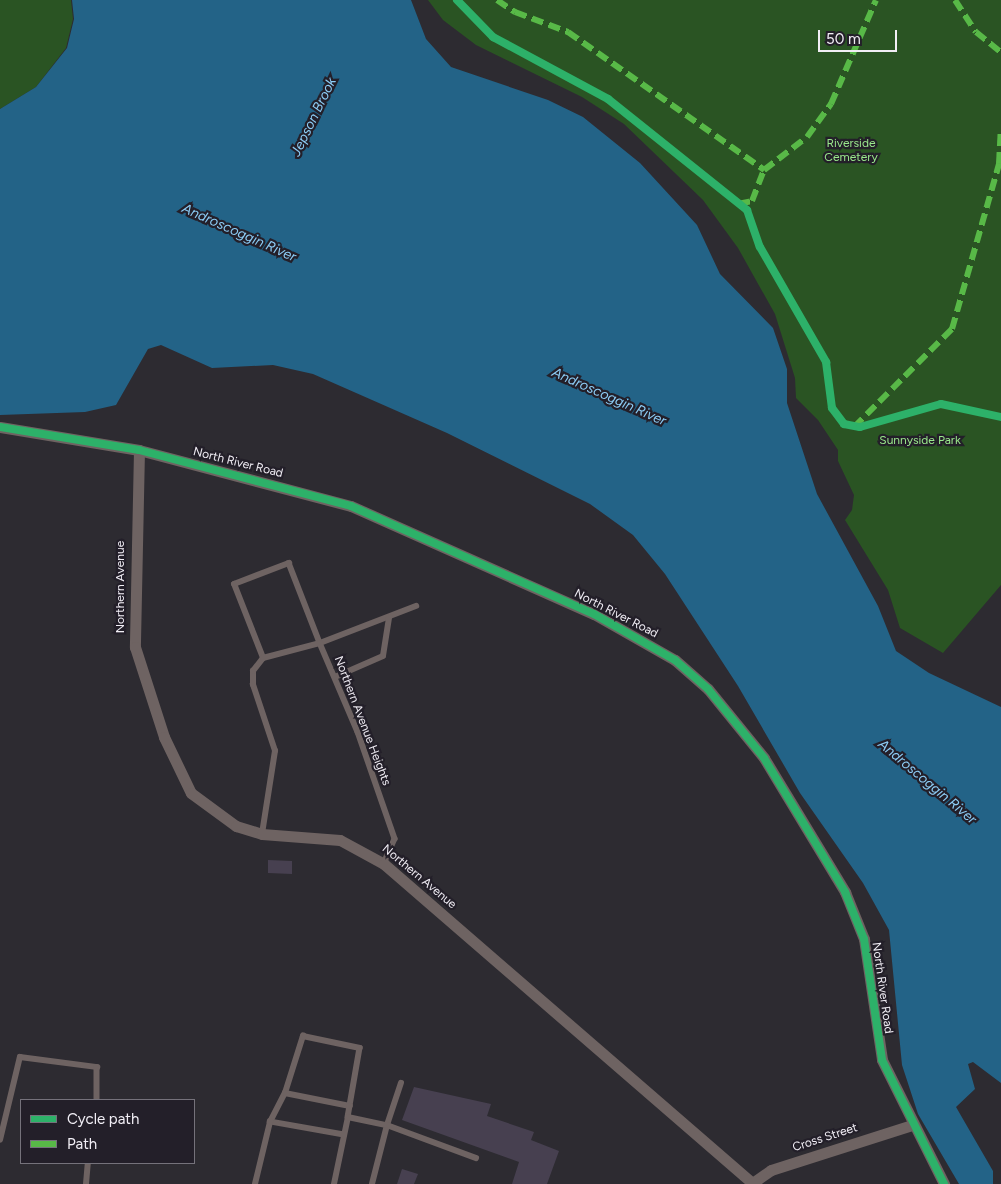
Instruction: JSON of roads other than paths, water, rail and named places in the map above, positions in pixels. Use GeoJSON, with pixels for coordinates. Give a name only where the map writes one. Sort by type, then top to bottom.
{"type":"FeatureCollection","features":[{"type":"Feature","properties":{"kind":"street","name":"North River Road"},"geometry":{"type":"LineString","coordinates":[[0,427],[139,450],[291,488],[380,518],[641,638],[702,683],[777,776],[858,919],[881,1054],[912,1125],[944,1184]]}},
{"type":"Feature","properties":{"kind":"street","name":"Northern Avenue"},"geometry":{"type":"LineString","coordinates":[[139,450],[133,634],[154,710],[191,793],[216,815],[262,834],[340,840],[384,864],[752,1183]]}},
{"type":"Feature","properties":{"kind":"street","name":"Cross Street"},"geometry":{"type":"LineString","coordinates":[[752,1183],[771,1170],[912,1125]]}},
{"type":"Feature","properties":{"kind":"lane","name":"Northern Avenue Heights"},"geometry":{"type":"LineString","coordinates":[[264,658],[234,584],[289,563],[335,677],[395,839],[384,864]]}},
{"type":"Feature","properties":{"kind":"lane"},"geometry":{"type":"LineString","coordinates":[[262,834],[275,763],[252,677],[264,658],[320,643],[416,606]]}},
{"type":"Feature","properties":{"kind":"lane"},"geometry":{"type":"LineString","coordinates":[[335,677],[383,656],[389,617]]}},
{"type":"Feature","properties":{"kind":"lane"},"geometry":{"type":"LineString","coordinates":[[255,1184],[270,1122],[285,1093],[303,1036],[360,1048],[334,1184]]}},
{"type":"Feature","properties":{"kind":"lane"},"geometry":{"type":"LineString","coordinates":[[0,1140],[20,1057],[98,1067],[96,1099]]}},
{"type":"Feature","properties":{"kind":"lane"},"geometry":{"type":"LineString","coordinates":[[372,1184],[387,1125],[401,1083]]}},
{"type":"Feature","properties":{"kind":"lane"},"geometry":{"type":"LineString","coordinates":[[285,1093],[350,1106]]}},
{"type":"Feature","properties":{"kind":"lane"},"geometry":{"type":"LineString","coordinates":[[348,1117],[387,1125],[476,1158]]}},
{"type":"Feature","properties":{"kind":"lane"},"geometry":{"type":"LineString","coordinates":[[270,1122],[344,1135]]}},
{"type":"Feature","properties":{"kind":"lane"},"geometry":{"type":"LineString","coordinates":[[86,1184],[88,1164]]}},
{"type":"Feature","properties":{"kind":"water"},"geometry":{"type":"Polygon","coordinates":[[[72,0],[411,0],[426,39],[451,67],[548,100],[583,117],[640,163],[697,225],[720,274],[773,328],[787,369],[787,403],[817,494],[878,606],[896,651],[929,673],[1001,707],[1001,1083],[973,1062],[968,1064],[975,1089],[956,1107],[993,1171],[993,1184],[959,1184],[918,1114],[902,1065],[889,930],[863,883],[800,793],[738,686],[665,574],[633,535],[590,504],[447,433],[313,374],[273,365],[212,368],[161,345],[148,349],[116,405],[85,412],[0,415],[0,109],[36,87],[67,48],[74,19],[72,0]]]}},
{"type":"Feature","properties":{"kind":"water label","name":"Jepson Brook"},"geometry":{"type":"Point","coordinates":[314,117]}},
{"type":"Feature","properties":{"kind":"water label","name":"Androscoggin River"},"geometry":{"type":"Point","coordinates":[239,233]}},
{"type":"Feature","properties":{"kind":"water label","name":"Androscoggin River"},"geometry":{"type":"Point","coordinates":[609,397]}},
{"type":"Feature","properties":{"kind":"water label","name":"Androscoggin River"},"geometry":{"type":"Point","coordinates":[927,782]}},
{"type":"Feature","properties":{"kind":"park label","name":"Riverside Cemetery"},"geometry":{"type":"Point","coordinates":[851,151]}},
{"type":"Feature","properties":{"kind":"park label","name":"Sunnyside Park"},"geometry":{"type":"Point","coordinates":[920,441]}}]}
